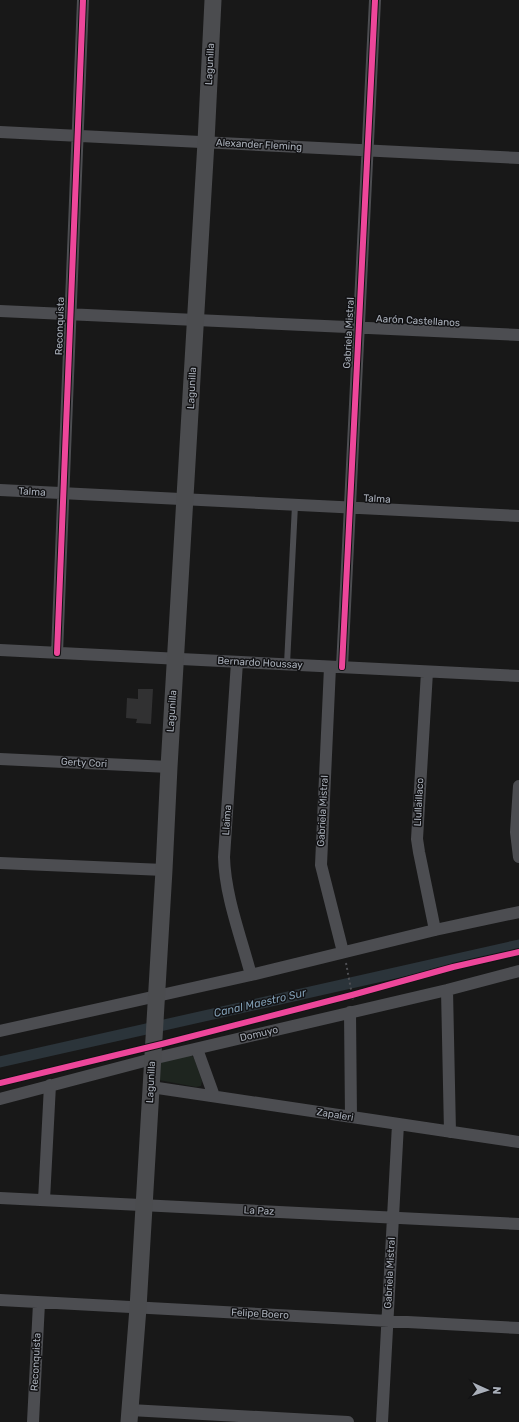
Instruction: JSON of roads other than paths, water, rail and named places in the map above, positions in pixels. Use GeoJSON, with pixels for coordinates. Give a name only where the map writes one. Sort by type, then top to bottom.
{"type":"FeatureCollection","features":[{"type":"Feature","properties":{"kind":"main road","name":"Lagunilla"},"geometry":{"type":"LineString","coordinates":[[130,1416],[138,1308],[164,870],[213,0]]}},
{"type":"Feature","properties":{"kind":"street","name":"Reconquista"},"geometry":{"type":"LineString","coordinates":[[57,653],[62,493],[83,0]]}},
{"type":"Feature","properties":{"kind":"street","name":"Gabriela Mistral"},"geometry":{"type":"LineString","coordinates":[[342,667],[375,0]]}},
{"type":"Feature","properties":{"kind":"street","name":"Alexander Fleming"},"geometry":{"type":"LineString","coordinates":[[0,132],[519,158]]}},
{"type":"Feature","properties":{"kind":"street","name":"Aarón Castellanos"},"geometry":{"type":"LineString","coordinates":[[0,311],[519,335]]}},
{"type":"Feature","properties":{"kind":"street","name":"Talma"},"geometry":{"type":"LineString","coordinates":[[0,490],[519,516]]}},
{"type":"Feature","properties":{"kind":"street","name":"Bernardo Houssay"},"geometry":{"type":"LineString","coordinates":[[0,650],[519,676]]}},
{"type":"Feature","properties":{"kind":"street","name":"Llaima"},"geometry":{"type":"LineString","coordinates":[[237,662],[224,869],[251,975]]}},
{"type":"Feature","properties":{"kind":"street","name":"Gabriela Mistral"},"geometry":{"type":"LineString","coordinates":[[330,667],[321,865],[343,952]]}},
{"type":"Feature","properties":{"kind":"street","name":"Llullaillaco"},"geometry":{"type":"LineString","coordinates":[[427,672],[417,839],[435,930]]}},
{"type":"Feature","properties":{"kind":"street","name":"Gerty Cori"},"geometry":{"type":"LineString","coordinates":[[0,758],[169,766]]}},
{"type":"Feature","properties":{"kind":"street"},"geometry":{"type":"LineString","coordinates":[[519,786],[516,832],[519,857]]}},
{"type":"Feature","properties":{"kind":"street"},"geometry":{"type":"LineString","coordinates":[[0,863],[164,870]]}},
{"type":"Feature","properties":{"kind":"street"},"geometry":{"type":"LineString","coordinates":[[0,1031],[251,975],[435,930],[519,912]]}},
{"type":"Feature","properties":{"kind":"street","name":"Domuyo"},"geometry":{"type":"LineString","coordinates":[[0,1099],[152,1059],[447,990],[519,971]]}},
{"type":"Feature","properties":{"kind":"street"},"geometry":{"type":"LineString","coordinates":[[447,990],[450,1132]]}},
{"type":"Feature","properties":{"kind":"street"},"geometry":{"type":"LineString","coordinates":[[350,1012],[351,1117]]}},
{"type":"Feature","properties":{"kind":"street"},"geometry":{"type":"LineString","coordinates":[[196,1049],[214,1096]]}},
{"type":"Feature","properties":{"kind":"street"},"geometry":{"type":"LineString","coordinates":[[44,1200],[50,1085]]}},
{"type":"Feature","properties":{"kind":"street","name":"Zapaleri"},"geometry":{"type":"LineString","coordinates":[[151,1087],[519,1142]]}},
{"type":"Feature","properties":{"kind":"street","name":"Gabriela Mistral"},"geometry":{"type":"LineString","coordinates":[[382,1422],[398,1124]]}},
{"type":"Feature","properties":{"kind":"street","name":"La Paz"},"geometry":{"type":"LineString","coordinates":[[0,1198],[519,1224]]}},
{"type":"Feature","properties":{"kind":"street","name":"Felipe Boero"},"geometry":{"type":"LineString","coordinates":[[0,1300],[519,1328]]}},
{"type":"Feature","properties":{"kind":"street","name":"Reconquista"},"geometry":{"type":"LineString","coordinates":[[33,1422],[39,1302]]}},
{"type":"Feature","properties":{"kind":"street"},"geometry":{"type":"LineString","coordinates":[[130,1416],[348,1422]]}},
{"type":"Feature","properties":{"kind":"lane"},"geometry":{"type":"LineString","coordinates":[[287,664],[295,505]]}},
{"type":"Feature","properties":{"kind":"waterway","name":"Canal Maestro Sur"},"geometry":{"type":"LineString","coordinates":[[0,1062],[519,945]]}}]}
